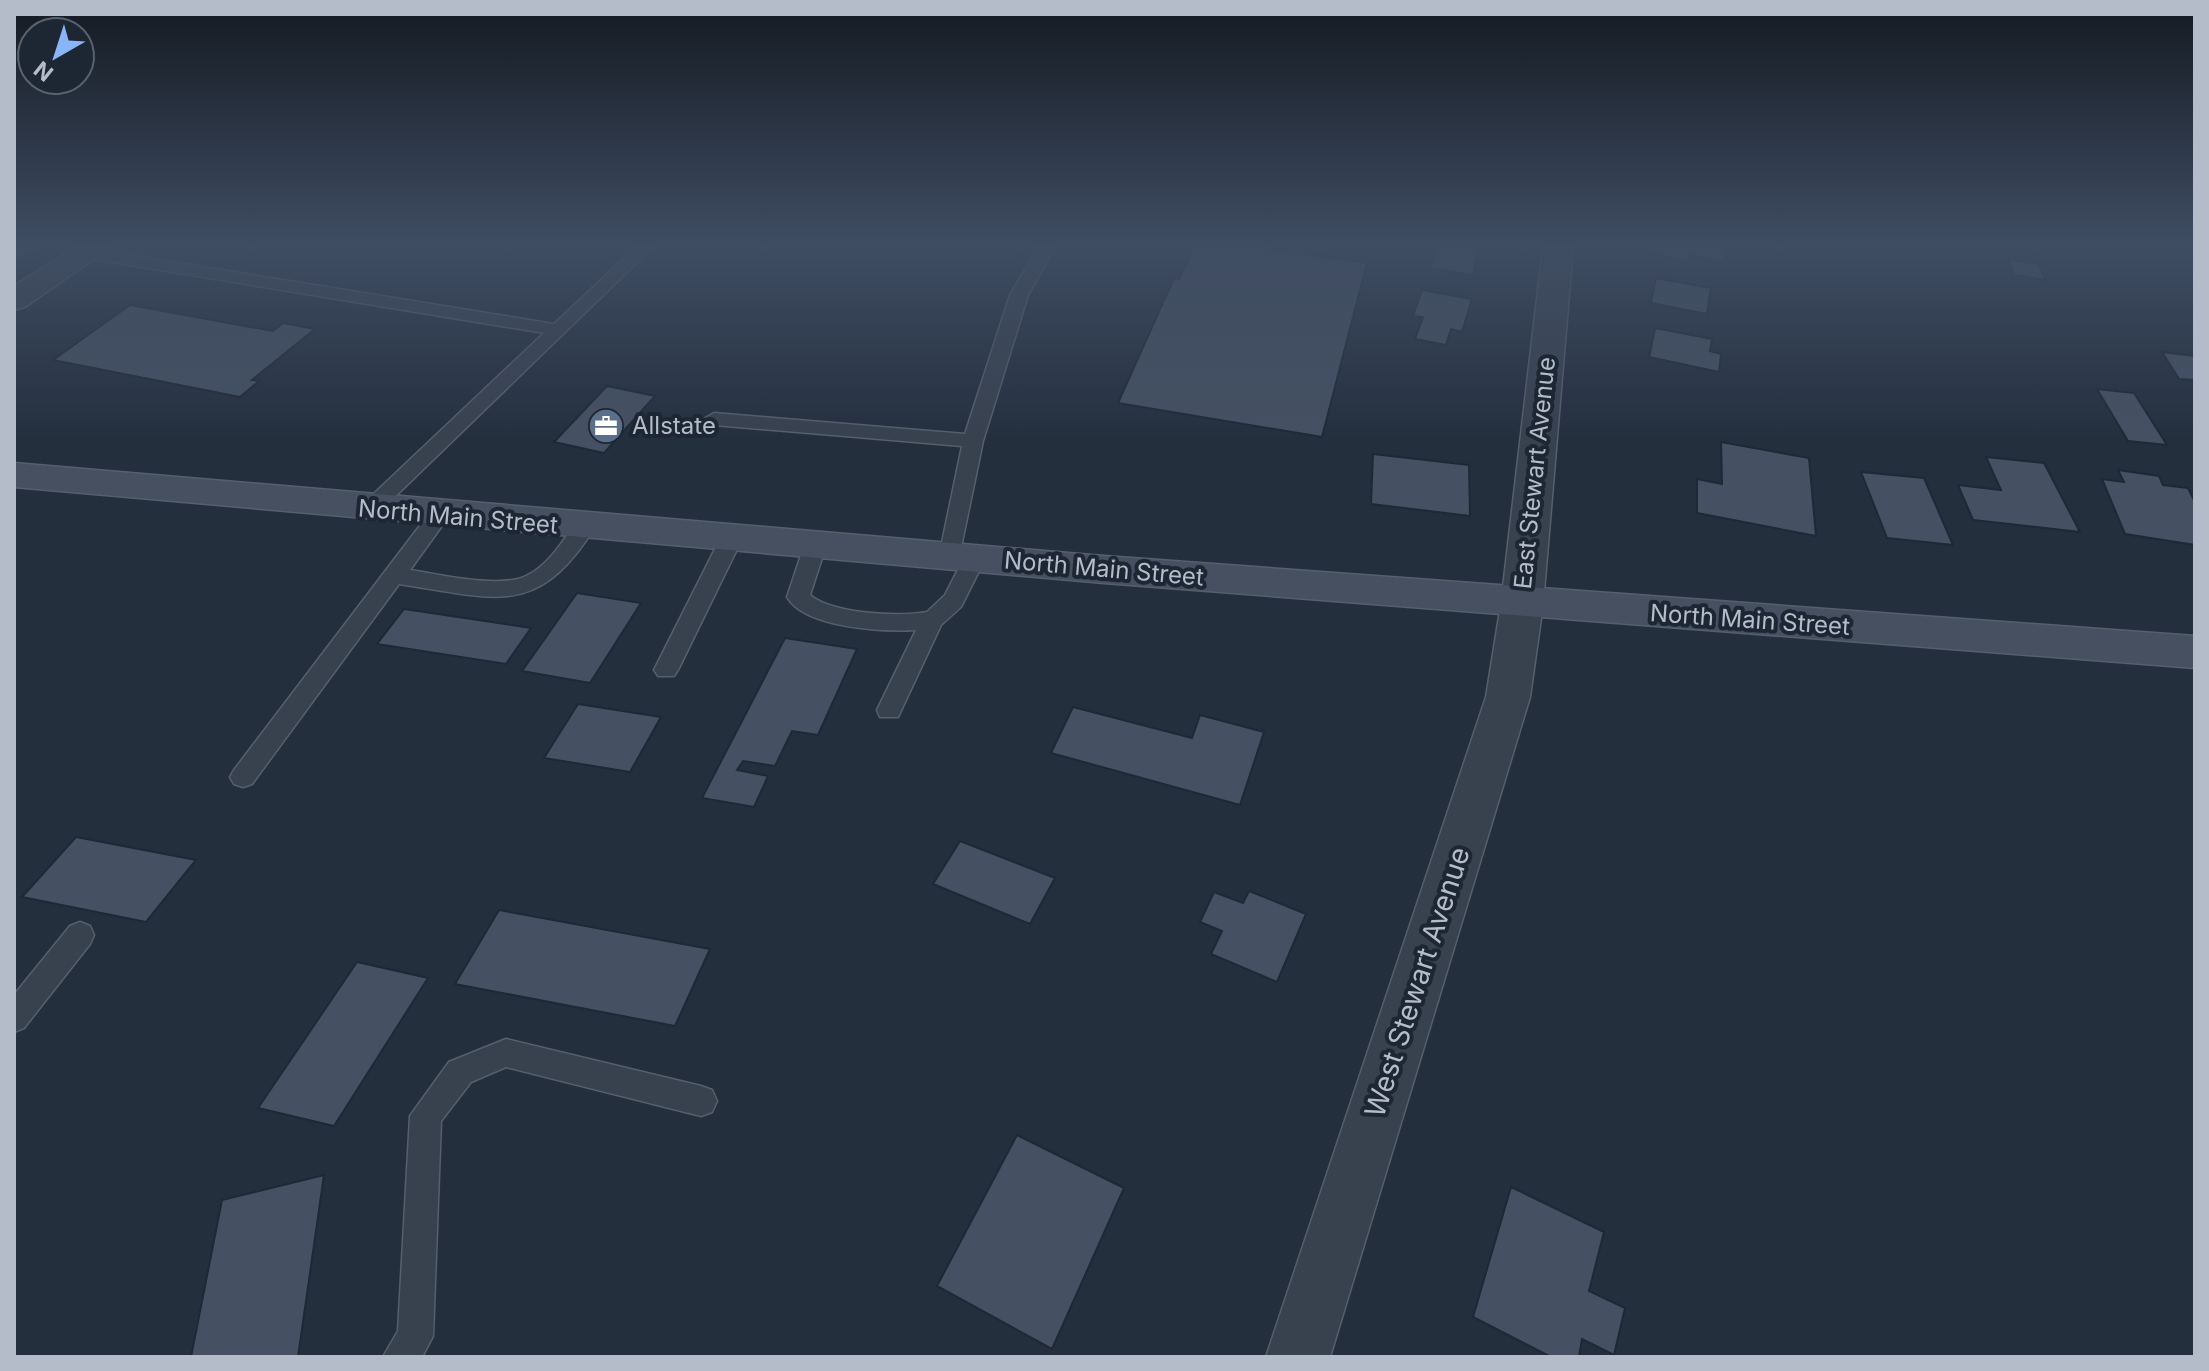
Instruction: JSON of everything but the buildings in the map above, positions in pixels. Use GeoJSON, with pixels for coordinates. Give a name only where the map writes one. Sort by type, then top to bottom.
{"type":"FeatureCollection","features":[{"type":"Feature","properties":{"kind":"main road","name":"North Main Street"},"geometry":{"type":"LineString","coordinates":[[14,475],[438,516],[1522,604],[2195,652]]}},
{"type":"Feature","properties":{"kind":"street","name":"East Stewart Avenue"},"geometry":{"type":"LineString","coordinates":[[1522,604],[1552,311]]}},
{"type":"Feature","properties":{"kind":"street","name":"West Stewart Avenue"},"geometry":{"type":"LineString","coordinates":[[1298,1357],[1508,697],[1522,604]]}},
{"type":"Feature","properties":{"kind":"lane"},"geometry":{"type":"LineString","coordinates":[[446,311],[557,330]]}},
{"type":"Feature","properties":{"kind":"lane"},"geometry":{"type":"LineString","coordinates":[[370,509],[577,311]]}},
{"type":"Feature","properties":{"kind":"lane"},"geometry":{"type":"LineString","coordinates":[[889,710],[932,620],[958,593],[973,441],[1014,311]]}},
{"type":"Feature","properties":{"kind":"lane"},"geometry":{"type":"LineString","coordinates":[[714,419],[973,441]]}},
{"type":"Feature","properties":{"kind":"lane"},"geometry":{"type":"LineString","coordinates":[[243,777],[438,516]]}},
{"type":"Feature","properties":{"kind":"lane"},"geometry":{"type":"LineString","coordinates":[[393,575],[513,588],[533,583],[556,564],[584,527]]}},
{"type":"Feature","properties":{"kind":"lane"},"geometry":{"type":"LineString","coordinates":[[666,670],[731,539]]}},
{"type":"Feature","properties":{"kind":"lane"},"geometry":{"type":"LineString","coordinates":[[815,546],[798,597],[806,608],[888,621],[932,620]]}},
{"type":"Feature","properties":{"kind":"lane"},"geometry":{"type":"LineString","coordinates":[[14,1018],[80,935]]}},
{"type":"Feature","properties":{"kind":"lane"},"geometry":{"type":"LineString","coordinates":[[401,1357],[415,1336],[426,1116],[460,1072],[506,1053],[701,1101]]}},
{"type":"Feature","properties":{"kind":"place","name":"Allstate"},"geometry":{"type":"Point","coordinates":[606,426]}}]}
